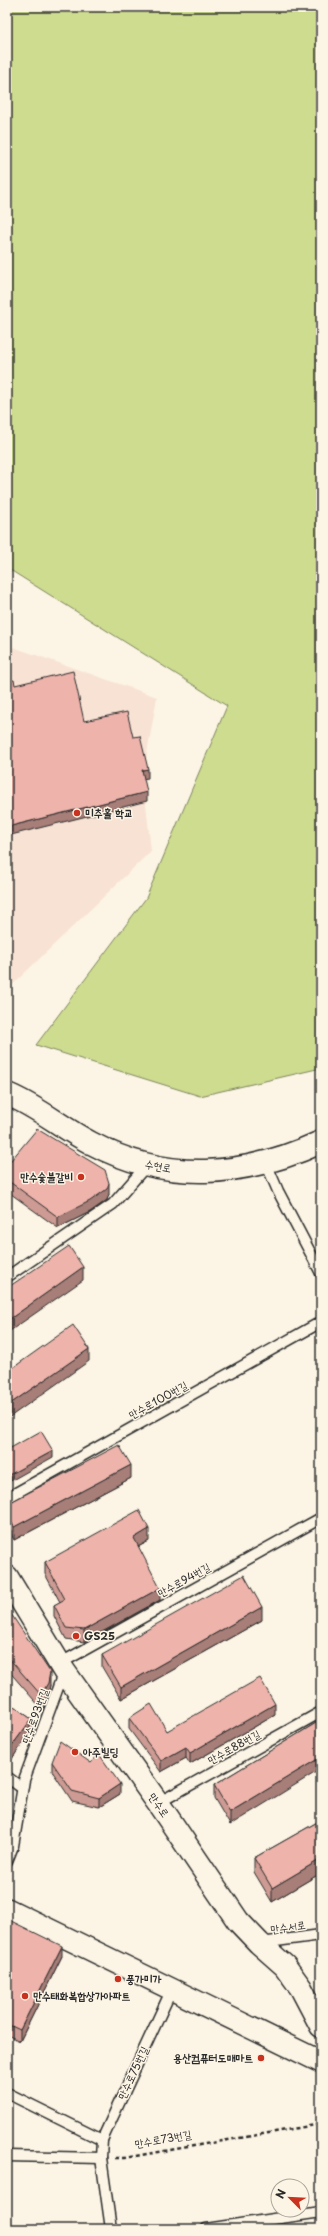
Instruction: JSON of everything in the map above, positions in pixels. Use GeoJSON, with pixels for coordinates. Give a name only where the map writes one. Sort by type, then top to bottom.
{"type":"FeatureCollection","features":[{"type":"Feature","properties":{"kind":"street","name":"수현로"},"geometry":{"type":"LineString","coordinates":[[7,1094],[27,1104],[90,1142],[121,1158],[147,1165],[184,1170],[235,1170],[266,1163],[321,1142]]}},
{"type":"Feature","properties":{"kind":"street","name":"만수로"},"geometry":{"type":"LineString","coordinates":[[7,1577],[62,1668],[158,1803],[238,1921],[259,1943],[285,1966],[297,1982],[321,2026]]}},
{"type":"Feature","properties":{"kind":"street"},"geometry":{"type":"LineString","coordinates":[[7,1908],[321,2062]]}},
{"type":"Feature","properties":{"kind":"lane"},"geometry":{"type":"LineString","coordinates":[[266,1163],[278,1191],[321,1274]]}},
{"type":"Feature","properties":{"kind":"lane"},"geometry":{"type":"LineString","coordinates":[[7,1277],[113,1204],[147,1165]]}},
{"type":"Feature","properties":{"kind":"lane","name":"만수로100번길"},"geometry":{"type":"LineString","coordinates":[[7,1498],[321,1322]]}},
{"type":"Feature","properties":{"kind":"lane","name":"만수로94번길"},"geometry":{"type":"LineString","coordinates":[[62,1668],[321,1518]]}},
{"type":"Feature","properties":{"kind":"lane","name":"만수로93번길"},"geometry":{"type":"LineString","coordinates":[[7,1861],[13,1846],[22,1788],[62,1668]]}},
{"type":"Feature","properties":{"kind":"lane","name":"만수로88번길"},"geometry":{"type":"LineString","coordinates":[[158,1803],[321,1712]]}},
{"type":"Feature","properties":{"kind":"lane"},"geometry":{"type":"LineString","coordinates":[[7,1777],[22,1788]]}},
{"type":"Feature","properties":{"kind":"lane","name":"만수서로"},"geometry":{"type":"LineString","coordinates":[[259,1943],[321,1935]]}},
{"type":"Feature","properties":{"kind":"lane","name":"만수로75번길"},"geometry":{"type":"LineString","coordinates":[[111,2229],[101,2158],[102,2140],[172,1989]]}},
{"type":"Feature","properties":{"kind":"lane"},"geometry":{"type":"LineString","coordinates":[[7,2094],[102,2140]]}},
{"type":"Feature","properties":{"kind":"lane"},"geometry":{"type":"LineString","coordinates":[[7,2156],[101,2158]]}},
{"type":"Feature","properties":{"kind":"lane"},"geometry":{"type":"LineString","coordinates":[[206,2229],[321,2212]]}},
{"type":"Feature","properties":{"kind":"path","name":"만수로73번길"},"geometry":{"type":"LineString","coordinates":[[101,2158],[124,2158],[321,2124]]}},
{"type":"Feature","properties":{"kind":"shaded area","name":"미추홀 학교"},"geometry":{"type":"Polygon","coordinates":[[[7,645],[157,697],[143,776],[151,851],[7,990],[7,645]]]}},
{"type":"Feature","properties":{"kind":"green space"},"geometry":{"type":"Polygon","coordinates":[[[7,7],[321,7],[321,1068],[200,1096],[36,1045],[146,898],[227,706],[7,568],[7,7]]]}},
{"type":"Feature","properties":{"kind":"building","name":"미추홀 학교"},"geometry":{"type":"Polygon","coordinates":[[[73,671],[84,721],[127,712],[133,737],[140,736],[148,769],[142,770],[147,792],[7,827],[7,681],[14,680],[15,685],[73,671]]]}},
{"type":"Feature","properties":{"kind":"building"},"geometry":{"type":"Polygon","coordinates":[[[37,1129],[105,1170],[109,1183],[107,1189],[90,1201],[58,1217],[7,1180],[7,1165],[37,1129]]]}},
{"type":"Feature","properties":{"kind":"building"},"geometry":{"type":"Polygon","coordinates":[[[69,1246],[83,1267],[7,1321],[7,1288],[69,1246]]]}},
{"type":"Feature","properties":{"kind":"building"},"geometry":{"type":"Polygon","coordinates":[[[73,1325],[89,1349],[7,1406],[7,1372],[73,1325]]]}},
{"type":"Feature","properties":{"kind":"building"},"geometry":{"type":"Polygon","coordinates":[[[41,1431],[53,1451],[7,1476],[7,1450],[41,1431]]]}},
{"type":"Feature","properties":{"kind":"building"},"geometry":{"type":"Polygon","coordinates":[[[119,1445],[131,1465],[14,1527],[7,1513],[7,1504],[119,1445]]]}},
{"type":"Feature","properties":{"kind":"building"},"geometry":{"type":"Polygon","coordinates":[[[139,1510],[149,1529],[134,1538],[160,1588],[84,1630],[66,1628],[54,1605],[65,1599],[45,1562],[139,1510]]]}},
{"type":"Feature","properties":{"kind":"building"},"geometry":{"type":"Polygon","coordinates":[[[244,1575],[262,1607],[121,1687],[102,1655],[244,1575]]]}},
{"type":"Feature","properties":{"kind":"building"},"geometry":{"type":"Polygon","coordinates":[[[7,1608],[50,1672],[48,1683],[41,1695],[7,1656],[7,1608]]]}},
{"type":"Feature","properties":{"kind":"building"},"geometry":{"type":"Polygon","coordinates":[[[260,1678],[275,1704],[190,1753],[186,1747],[161,1761],[129,1718],[151,1704],[167,1731],[260,1678]]]}},
{"type":"Feature","properties":{"kind":"building"},"geometry":{"type":"Polygon","coordinates":[[[7,1701],[34,1721],[30,1721],[11,1747],[7,1744],[7,1701]]]}},
{"type":"Feature","properties":{"kind":"building"},"geometry":{"type":"Polygon","coordinates":[[[321,1720],[321,1757],[230,1812],[214,1785],[321,1720]]]}},
{"type":"Feature","properties":{"kind":"building","name":"아주빌딩"},"geometry":{"type":"Polygon","coordinates":[[[60,1741],[91,1763],[99,1754],[120,1784],[99,1798],[72,1791],[52,1762],[60,1741]]]}},
{"type":"Feature","properties":{"kind":"building"},"geometry":{"type":"Polygon","coordinates":[[[321,1820],[321,1859],[272,1888],[254,1858],[321,1820]]]}},
{"type":"Feature","properties":{"kind":"building","name":"만수태화복합상가아파트"},"geometry":{"type":"Polygon","coordinates":[[[7,1919],[62,1946],[20,2030],[7,2024],[7,1919]]]}},
{"type":"Feature","properties":{"kind":"place","name":"미추홀 학교"},"geometry":{"type":"Point","coordinates":[77,813]}},
{"type":"Feature","properties":{"kind":"place","name":"만수숯불갈비"},"geometry":{"type":"Point","coordinates":[81,1177]}},
{"type":"Feature","properties":{"kind":"place","name":"GS25"},"geometry":{"type":"Point","coordinates":[76,1636]}},
{"type":"Feature","properties":{"kind":"place","name":"아주빌딩"},"geometry":{"type":"Point","coordinates":[75,1752]}},
{"type":"Feature","properties":{"kind":"place","name":"풍가미가"},"geometry":{"type":"Point","coordinates":[118,1979]}},
{"type":"Feature","properties":{"kind":"place","name":"만수태화복합상가아파트"},"geometry":{"type":"Point","coordinates":[25,1996]}},
{"type":"Feature","properties":{"kind":"place","name":"용산컴퓨터도매마트"},"geometry":{"type":"Point","coordinates":[261,2058]}}]}
